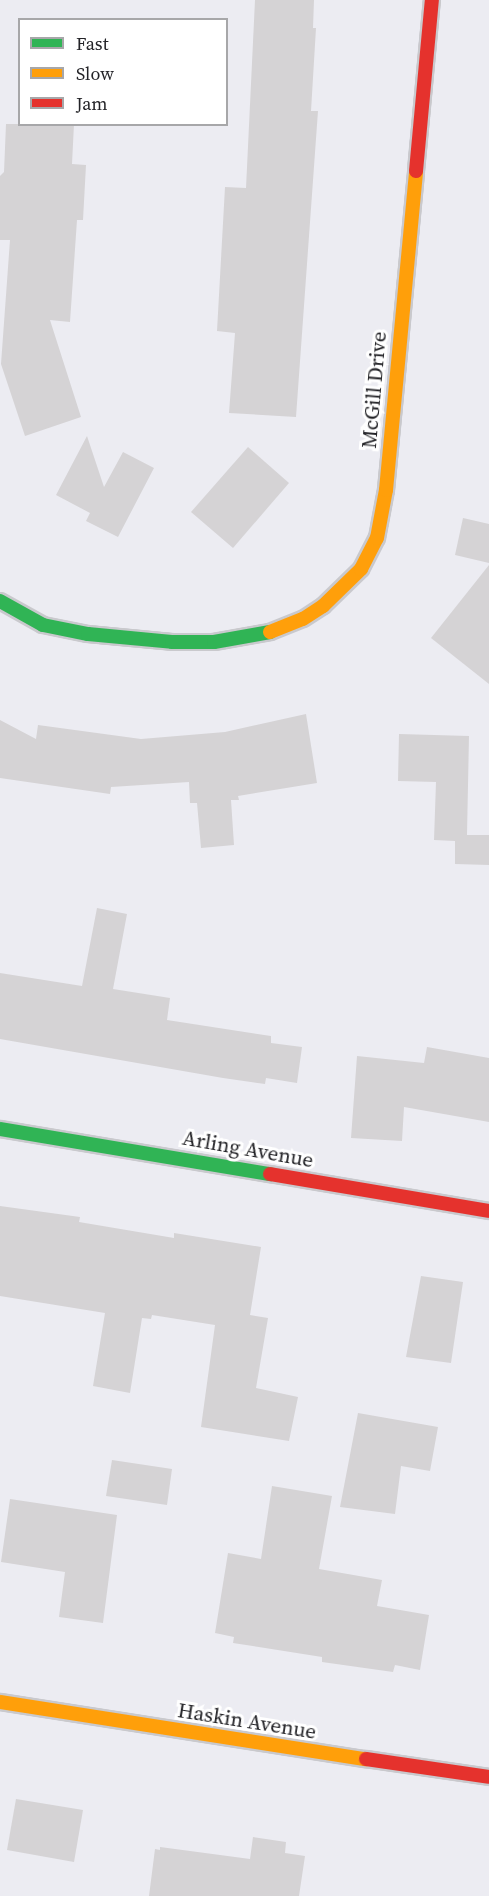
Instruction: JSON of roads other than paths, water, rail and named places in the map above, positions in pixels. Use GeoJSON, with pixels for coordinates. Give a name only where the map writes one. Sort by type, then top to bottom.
{"type":"FeatureCollection","features":[{"type":"Feature","properties":{"kind":"street","name":"McGill Drive"},"geometry":{"type":"LineString","coordinates":[[0,601],[43,625],[88,634],[172,642],[214,642],[274,631],[303,619],[346,586],[361,569],[377,538],[386,490],[432,0]]}},
{"type":"Feature","properties":{"kind":"street","name":"Arling Avenue"},"geometry":{"type":"LineString","coordinates":[[0,1129],[489,1211]]}},
{"type":"Feature","properties":{"kind":"street","name":"Haskin Avenue"},"geometry":{"type":"LineString","coordinates":[[0,1702],[251,1743],[489,1777]]}}]}
